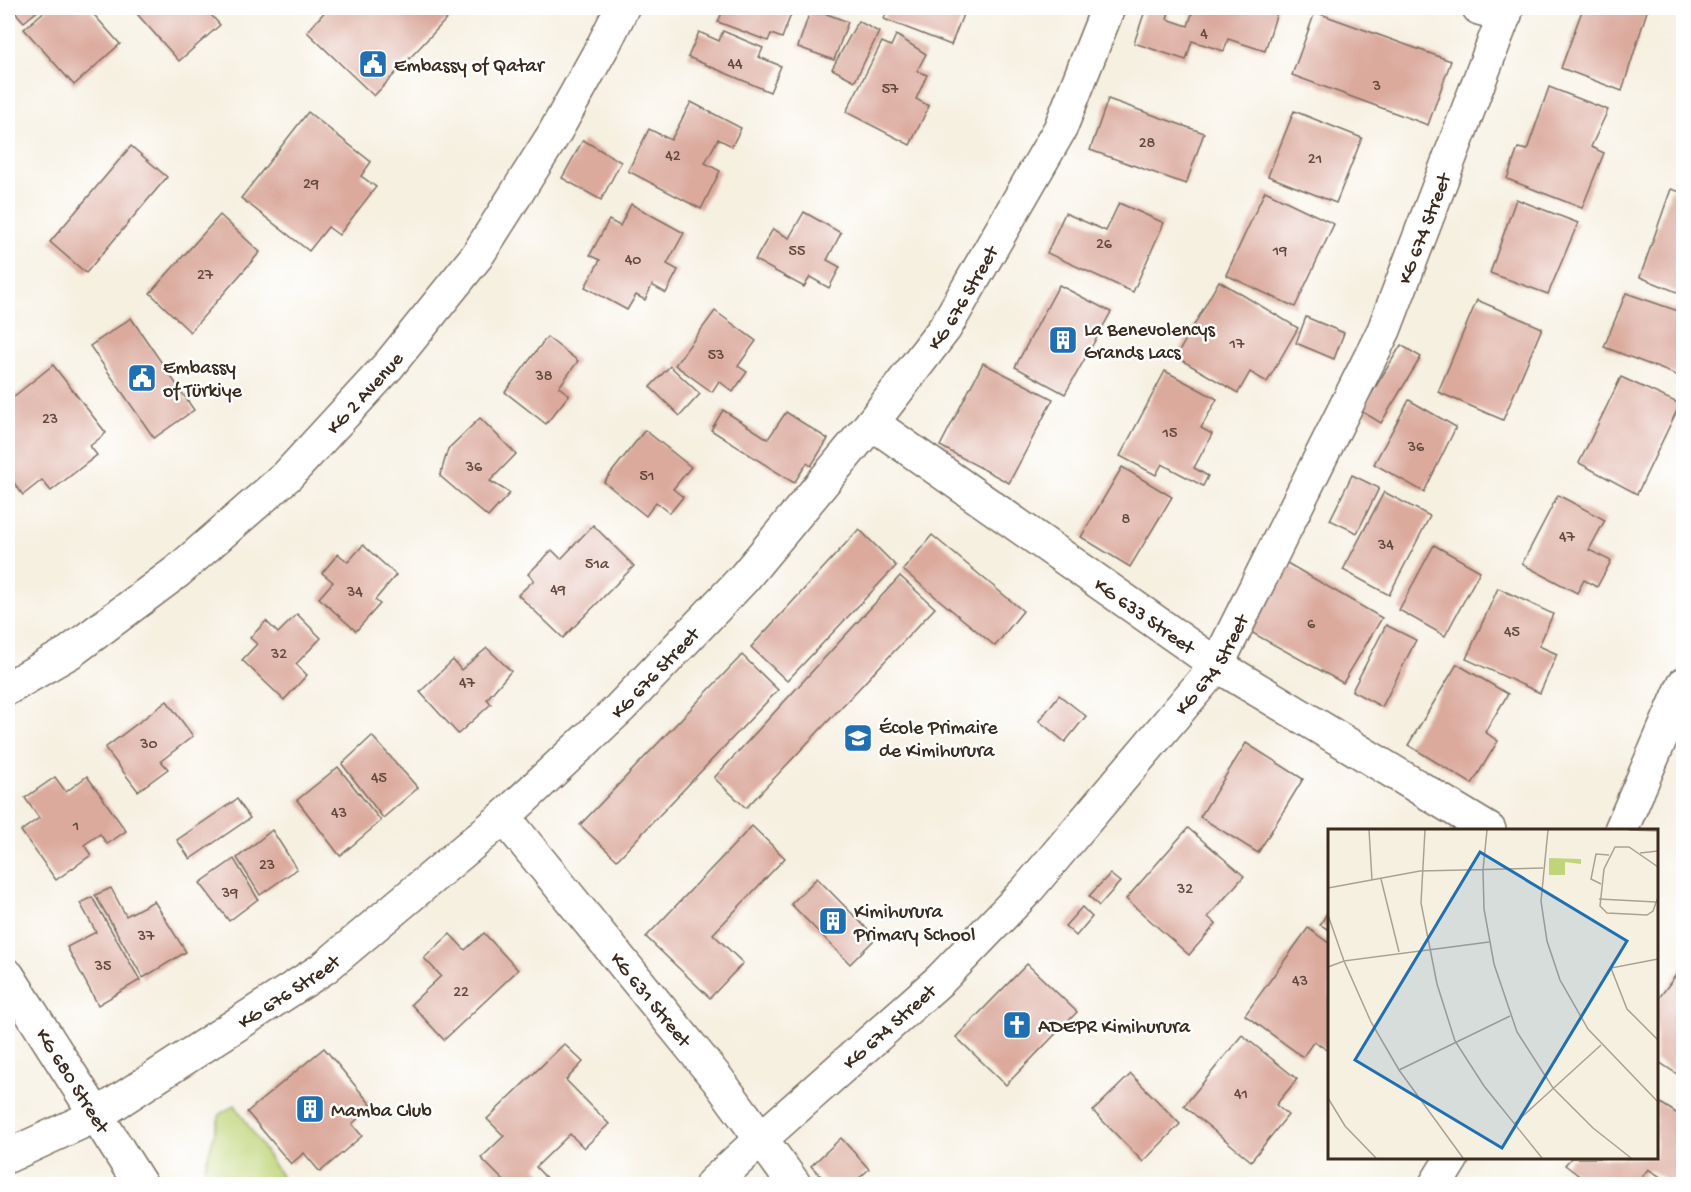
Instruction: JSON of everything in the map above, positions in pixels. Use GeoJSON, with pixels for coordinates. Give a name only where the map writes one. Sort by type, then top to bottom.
{"type":"FeatureCollection","features":[{"type":"Feature","properties":{"kind":"street","name":"KG 2 Avenue"},"geometry":{"type":"LineString","coordinates":[[8,688],[70,652],[178,570],[287,476],[389,365],[477,256],[554,134],[622,8]]}},
{"type":"Feature","properties":{"kind":"street","name":"KG 676 Street"},"geometry":{"type":"LineString","coordinates":[[8,1156],[97,1115],[324,968],[504,818],[620,708],[744,578],[872,423],[945,328],[1060,129],[1108,8]]}},
{"type":"Feature","properties":{"kind":"street","name":"KG 674 Street"},"geometry":{"type":"LineString","coordinates":[[712,1185],[941,979],[1019,898],[1217,665],[1384,330],[1497,10]]}},
{"type":"Feature","properties":{"kind":"street","name":"KG 633 Street"},"geometry":{"type":"LineString","coordinates":[[872,423],[1217,665],[1486,829]]}},
{"type":"Feature","properties":{"kind":"street"},"geometry":{"type":"LineString","coordinates":[[1622,829],[1683,684]]}},
{"type":"Feature","properties":{"kind":"street","name":"KG 631 Street"},"geometry":{"type":"LineString","coordinates":[[504,818],[718,1080],[794,1185]]}},
{"type":"Feature","properties":{"kind":"street","name":"KG 680 Street"},"geometry":{"type":"LineString","coordinates":[[8,976],[140,1185]]}},
{"type":"Feature","properties":{"kind":"street"},"geometry":{"type":"LineString","coordinates":[[1436,1185],[1451,1159]]}},
{"type":"Feature","properties":{"kind":"green space"},"geometry":{"type":"Polygon","coordinates":[[[235,1105],[281,1176],[282,1184],[213,1184],[204,1169],[220,1114],[235,1105]]]}},
{"type":"Feature","properties":{"kind":"building"},"geometry":{"type":"Polygon","coordinates":[[[11,8],[41,8],[24,22],[11,8]]]}},
{"type":"Feature","properties":{"kind":"building"},"geometry":{"type":"Polygon","coordinates":[[[48,8],[88,8],[120,44],[74,85],[24,29],[48,8]]]}},
{"type":"Feature","properties":{"kind":"building"},"geometry":{"type":"Polygon","coordinates":[[[146,8],[205,8],[220,25],[179,61],[138,15],[146,8]]]}},
{"type":"Feature","properties":{"kind":"building","name":"Embassy of Qatar"},"geometry":{"type":"Polygon","coordinates":[[[328,8],[457,8],[374,96],[307,32],[328,8]]]}},
{"type":"Feature","properties":{"kind":"building"},"geometry":{"type":"Polygon","coordinates":[[[724,8],[793,9],[782,38],[771,34],[768,41],[718,22],[724,8]]]}},
{"type":"Feature","properties":{"kind":"building"},"geometry":{"type":"Polygon","coordinates":[[[811,8],[848,22],[834,60],[798,47],[811,8]]]}},
{"type":"Feature","properties":{"kind":"building"},"geometry":{"type":"Polygon","coordinates":[[[888,8],[975,8],[972,14],[964,12],[951,45],[884,19],[888,8]]]}},
{"type":"Feature","properties":{"kind":"building"},"geometry":{"type":"Polygon","coordinates":[[[1146,8],[1170,8],[1167,19],[1188,26],[1194,8],[1278,9],[1265,51],[1228,39],[1224,51],[1192,41],[1186,60],[1134,43],[1146,8]]]}},
{"type":"Feature","properties":{"kind":"building"},"geometry":{"type":"Polygon","coordinates":[[[1583,8],[1648,8],[1622,91],[1561,68],[1583,8]]]}},
{"type":"Feature","properties":{"kind":"building"},"geometry":{"type":"Polygon","coordinates":[[[1315,12],[1451,61],[1428,125],[1292,75],[1315,12]]]}},
{"type":"Feature","properties":{"kind":"building"},"geometry":{"type":"Polygon","coordinates":[[[858,21],[879,32],[855,81],[832,69],[858,21]]]}},
{"type":"Feature","properties":{"kind":"building"},"geometry":{"type":"Polygon","coordinates":[[[723,31],[763,48],[759,57],[781,66],[770,92],[688,57],[699,32],[719,41],[723,31]]]}},
{"type":"Feature","properties":{"kind":"building"},"geometry":{"type":"Polygon","coordinates":[[[896,35],[926,54],[917,71],[927,75],[916,99],[929,106],[910,145],[846,112],[882,42],[891,46],[896,35]]]}},
{"type":"Feature","properties":{"kind":"building"},"geometry":{"type":"Polygon","coordinates":[[[1549,87],[1608,110],[1591,147],[1604,153],[1582,208],[1507,179],[1518,148],[1527,150],[1549,87]]]}},
{"type":"Feature","properties":{"kind":"building"},"geometry":{"type":"Polygon","coordinates":[[[1108,99],[1204,133],[1186,184],[1090,150],[1108,99]]]}},
{"type":"Feature","properties":{"kind":"building"},"geometry":{"type":"Polygon","coordinates":[[[691,102],[741,128],[732,146],[718,139],[705,163],[720,171],[701,209],[628,171],[649,129],[671,140],[691,102]]]}},
{"type":"Feature","properties":{"kind":"building"},"geometry":{"type":"Polygon","coordinates":[[[1294,111],[1362,138],[1336,203],[1268,176],[1294,111]]]}},
{"type":"Feature","properties":{"kind":"building"},"geometry":{"type":"Polygon","coordinates":[[[308,112],[371,162],[361,176],[376,187],[339,235],[328,227],[309,251],[241,198],[308,112]]]}},
{"type":"Feature","properties":{"kind":"building"},"geometry":{"type":"Polygon","coordinates":[[[583,140],[621,162],[601,200],[562,178],[583,140]]]}},
{"type":"Feature","properties":{"kind":"building"},"geometry":{"type":"Polygon","coordinates":[[[131,146],[167,177],[86,273],[50,242],[131,146]]]}},
{"type":"Feature","properties":{"kind":"building"},"geometry":{"type":"Polygon","coordinates":[[[1671,189],[1684,193],[1684,295],[1640,277],[1671,189]]]}},
{"type":"Feature","properties":{"kind":"building"},"geometry":{"type":"Polygon","coordinates":[[[1265,191],[1334,224],[1295,307],[1226,275],[1265,191]]]}},
{"type":"Feature","properties":{"kind":"building"},"geometry":{"type":"Polygon","coordinates":[[[1516,199],[1578,223],[1548,294],[1490,273],[1516,199]]]}},
{"type":"Feature","properties":{"kind":"building"},"geometry":{"type":"Polygon","coordinates":[[[1119,203],[1164,223],[1133,292],[1047,253],[1065,213],[1106,231],[1119,203]]]}},
{"type":"Feature","properties":{"kind":"building"},"geometry":{"type":"Polygon","coordinates":[[[631,204],[684,233],[667,264],[678,270],[666,293],[652,285],[645,300],[636,295],[627,310],[585,287],[600,260],[590,255],[609,220],[620,226],[631,204]]]}},
{"type":"Feature","properties":{"kind":"building"},"geometry":{"type":"Polygon","coordinates":[[[804,212],[841,233],[827,260],[840,267],[829,288],[810,277],[804,287],[755,260],[773,229],[789,238],[804,212]]]}},
{"type":"Feature","properties":{"kind":"building"},"geometry":{"type":"Polygon","coordinates":[[[220,215],[260,252],[190,332],[150,293],[220,215]]]}},
{"type":"Feature","properties":{"kind":"building"},"geometry":{"type":"Polygon","coordinates":[[[1219,281],[1298,328],[1267,382],[1250,372],[1238,393],[1176,357],[1219,281]]]}},
{"type":"Feature","properties":{"kind":"building","name":"La Benevolencys Grands Lacs"},"geometry":{"type":"Polygon","coordinates":[[[1059,285],[1111,312],[1065,394],[1015,367],[1059,285]]]}},
{"type":"Feature","properties":{"kind":"building"},"geometry":{"type":"Polygon","coordinates":[[[1626,293],[1684,313],[1684,378],[1604,347],[1626,293]]]}},
{"type":"Feature","properties":{"kind":"building"},"geometry":{"type":"Polygon","coordinates":[[[1477,300],[1542,328],[1503,420],[1438,392],[1477,300]]]}},
{"type":"Feature","properties":{"kind":"building"},"geometry":{"type":"Polygon","coordinates":[[[715,311],[756,341],[738,366],[747,372],[733,392],[719,381],[712,392],[675,365],[715,311]]]}},
{"type":"Feature","properties":{"kind":"building"},"geometry":{"type":"Polygon","coordinates":[[[1306,317],[1344,333],[1334,359],[1296,343],[1306,317]]]}},
{"type":"Feature","properties":{"kind":"building","name":"Embassy of Türkiye"},"geometry":{"type":"Polygon","coordinates":[[[131,318],[194,410],[154,438],[90,346],[131,318]]]}},
{"type":"Feature","properties":{"kind":"building"},"geometry":{"type":"Polygon","coordinates":[[[547,337],[578,361],[559,387],[569,395],[546,424],[505,392],[547,337]]]}},
{"type":"Feature","properties":{"kind":"building"},"geometry":{"type":"Polygon","coordinates":[[[1401,345],[1421,357],[1381,423],[1361,411],[1401,345]]]}},
{"type":"Feature","properties":{"kind":"building"},"geometry":{"type":"Polygon","coordinates":[[[983,363],[1053,399],[1009,483],[940,446],[983,363]]]}},
{"type":"Feature","properties":{"kind":"building"},"geometry":{"type":"Polygon","coordinates":[[[53,365],[106,433],[90,446],[97,455],[51,491],[42,480],[23,495],[8,475],[8,401],[53,365]]]}},
{"type":"Feature","properties":{"kind":"building"},"geometry":{"type":"Polygon","coordinates":[[[670,366],[700,394],[680,416],[650,387],[670,366]]]}},
{"type":"Feature","properties":{"kind":"building"},"geometry":{"type":"Polygon","coordinates":[[[1165,371],[1217,399],[1201,428],[1212,434],[1194,468],[1208,476],[1203,486],[1162,464],[1156,475],[1120,456],[1165,371]]]}},
{"type":"Feature","properties":{"kind":"building"},"geometry":{"type":"Polygon","coordinates":[[[1621,377],[1680,404],[1637,494],[1579,463],[1621,377]]]}},
{"type":"Feature","properties":{"kind":"building"},"geometry":{"type":"Polygon","coordinates":[[[1409,400],[1456,427],[1424,492],[1374,464],[1409,400]]]}},
{"type":"Feature","properties":{"kind":"building"},"geometry":{"type":"Polygon","coordinates":[[[723,410],[768,439],[786,412],[828,439],[811,466],[807,463],[794,483],[711,430],[723,410]]]}},
{"type":"Feature","properties":{"kind":"building"},"geometry":{"type":"Polygon","coordinates":[[[480,418],[516,454],[490,481],[510,493],[488,517],[440,476],[448,449],[480,418]]]}},
{"type":"Feature","properties":{"kind":"building"},"geometry":{"type":"Polygon","coordinates":[[[645,430],[691,467],[673,489],[683,497],[670,513],[656,502],[646,516],[604,482],[645,430]]]}},
{"type":"Feature","properties":{"kind":"building"},"geometry":{"type":"Polygon","coordinates":[[[1122,467],[1172,497],[1130,567],[1081,537],[1122,467]]]}},
{"type":"Feature","properties":{"kind":"building"},"geometry":{"type":"Polygon","coordinates":[[[1352,475],[1379,488],[1357,533],[1330,520],[1352,475]]]}},
{"type":"Feature","properties":{"kind":"building"},"geometry":{"type":"Polygon","coordinates":[[[1384,492],[1430,516],[1389,595],[1343,570],[1384,492]]]}},
{"type":"Feature","properties":{"kind":"building"},"geometry":{"type":"Polygon","coordinates":[[[1558,495],[1605,520],[1589,550],[1611,561],[1597,587],[1584,580],[1577,593],[1522,564],[1558,495]]]}},
{"type":"Feature","properties":{"kind":"building"},"geometry":{"type":"Polygon","coordinates":[[[593,525],[634,566],[563,638],[518,595],[534,580],[528,574],[552,550],[561,559],[593,525]]]}},
{"type":"Feature","properties":{"kind":"building"},"geometry":{"type":"Polygon","coordinates":[[[859,529],[896,566],[787,681],[751,647],[859,529]]]}},
{"type":"Feature","properties":{"kind":"building"},"geometry":{"type":"Polygon","coordinates":[[[932,535],[1023,611],[995,646],[903,570],[932,535]]]}},
{"type":"Feature","properties":{"kind":"building"},"geometry":{"type":"Polygon","coordinates":[[[363,545],[396,575],[375,600],[380,604],[356,631],[319,598],[333,582],[322,573],[338,554],[348,562],[363,545]]]}},
{"type":"Feature","properties":{"kind":"building"},"geometry":{"type":"Polygon","coordinates":[[[1434,545],[1480,571],[1445,636],[1399,610],[1434,545]]]}},
{"type":"Feature","properties":{"kind":"building"},"geometry":{"type":"Polygon","coordinates":[[[1275,556],[1382,618],[1343,683],[1240,626],[1275,556]]]}},
{"type":"Feature","properties":{"kind":"building"},"geometry":{"type":"Polygon","coordinates":[[[900,576],[935,608],[746,808],[714,778],[900,576]]]}},
{"type":"Feature","properties":{"kind":"building"},"geometry":{"type":"Polygon","coordinates":[[[1498,588],[1553,614],[1539,646],[1557,654],[1540,693],[1466,659],[1498,588]]]}},
{"type":"Feature","properties":{"kind":"building"},"geometry":{"type":"Polygon","coordinates":[[[297,614],[321,638],[296,664],[307,675],[284,700],[242,660],[257,644],[250,638],[266,621],[278,633],[297,614]]]}},
{"type":"Feature","properties":{"kind":"building"},"geometry":{"type":"Polygon","coordinates":[[[1386,625],[1416,640],[1382,707],[1352,691],[1386,625]]]}},
{"type":"Feature","properties":{"kind":"building"},"geometry":{"type":"Polygon","coordinates":[[[487,648],[511,671],[487,699],[491,704],[458,734],[420,692],[453,660],[461,670],[487,648]]]}},
{"type":"Feature","properties":{"kind":"building"},"geometry":{"type":"Polygon","coordinates":[[[742,655],[778,690],[617,860],[580,825],[742,655]]]}},
{"type":"Feature","properties":{"kind":"building"},"geometry":{"type":"Polygon","coordinates":[[[1457,664],[1508,694],[1485,732],[1498,741],[1472,784],[1408,745],[1457,664]]]}},
{"type":"Feature","properties":{"kind":"building"},"geometry":{"type":"Polygon","coordinates":[[[1059,695],[1086,716],[1065,742],[1039,721],[1059,695]]]}},
{"type":"Feature","properties":{"kind":"building"},"geometry":{"type":"Polygon","coordinates":[[[167,701],[193,736],[161,761],[168,769],[138,791],[105,748],[167,701]]]}},
{"type":"Feature","properties":{"kind":"building"},"geometry":{"type":"Polygon","coordinates":[[[372,736],[418,788],[383,818],[342,764],[372,736]]]}},
{"type":"Feature","properties":{"kind":"building"},"geometry":{"type":"Polygon","coordinates":[[[1246,743],[1303,779],[1258,853],[1200,817],[1246,743]]]}},
{"type":"Feature","properties":{"kind":"building"},"geometry":{"type":"Polygon","coordinates":[[[338,767],[381,821],[340,856],[297,800],[338,767]]]}},
{"type":"Feature","properties":{"kind":"building"},"geometry":{"type":"Polygon","coordinates":[[[87,776],[126,831],[107,844],[100,834],[84,845],[91,855],[56,880],[21,831],[39,818],[25,798],[55,777],[66,792],[87,776]]]}},
{"type":"Feature","properties":{"kind":"building"},"geometry":{"type":"Polygon","coordinates":[[[237,799],[250,818],[190,859],[177,840],[237,799]]]}},
{"type":"Feature","properties":{"kind":"building"},"geometry":{"type":"Polygon","coordinates":[[[752,826],[785,858],[713,934],[743,963],[710,998],[646,937],[752,826]]]}},
{"type":"Feature","properties":{"kind":"building"},"geometry":{"type":"Polygon","coordinates":[[[1188,828],[1244,876],[1208,917],[1216,924],[1189,955],[1126,899],[1188,828]]]}},
{"type":"Feature","properties":{"kind":"building"},"geometry":{"type":"Polygon","coordinates":[[[272,830],[297,869],[260,895],[237,858],[272,830]]]}},
{"type":"Feature","properties":{"kind":"building"},"geometry":{"type":"Polygon","coordinates":[[[234,859],[258,899],[229,921],[200,883],[234,859]]]}},
{"type":"Feature","properties":{"kind":"building"},"geometry":{"type":"Polygon","coordinates":[[[1110,874],[1120,882],[1099,906],[1089,896],[1110,874]]]}},
{"type":"Feature","properties":{"kind":"building","name":"Kimihurura Primary School"},"geometry":{"type":"Polygon","coordinates":[[[817,878],[876,938],[850,964],[791,904],[817,878]]]}},
{"type":"Feature","properties":{"kind":"building"},"geometry":{"type":"Polygon","coordinates":[[[111,888],[126,916],[154,901],[186,952],[143,978],[95,895],[111,888]]]}},
{"type":"Feature","properties":{"kind":"building"},"geometry":{"type":"Polygon","coordinates":[[[92,897],[140,980],[98,1005],[67,947],[96,932],[80,903],[92,897]]]}},
{"type":"Feature","properties":{"kind":"building"},"geometry":{"type":"Polygon","coordinates":[[[1082,907],[1092,917],[1076,936],[1065,926],[1082,907]]]}},
{"type":"Feature","properties":{"kind":"building"},"geometry":{"type":"Polygon","coordinates":[[[1328,911],[1328,929],[1320,925],[1328,911]]]}},
{"type":"Feature","properties":{"kind":"building"},"geometry":{"type":"Polygon","coordinates":[[[1308,928],[1328,943],[1327,1050],[1314,1041],[1303,1057],[1245,1015],[1308,928]]]}},
{"type":"Feature","properties":{"kind":"building"},"geometry":{"type":"Polygon","coordinates":[[[484,933],[518,970],[444,1040],[411,1004],[441,976],[424,958],[450,934],[465,950],[484,933]]]}},
{"type":"Feature","properties":{"kind":"building","name":"ADEPR Kimihurura"},"geometry":{"type":"Polygon","coordinates":[[[1027,964],[1077,1012],[1006,1085],[956,1037],[1027,964]]]}},
{"type":"Feature","properties":{"kind":"building"},"geometry":{"type":"Polygon","coordinates":[[[1684,964],[1684,1063],[1677,1074],[1658,1061],[1658,999],[1684,964]]]}},
{"type":"Feature","properties":{"kind":"building"},"geometry":{"type":"Polygon","coordinates":[[[1242,1035],[1297,1079],[1276,1105],[1288,1115],[1251,1161],[1184,1106],[1242,1035]]]}},
{"type":"Feature","properties":{"kind":"building"},"geometry":{"type":"Polygon","coordinates":[[[564,1044],[583,1062],[566,1080],[609,1124],[584,1148],[570,1134],[536,1167],[549,1181],[546,1184],[507,1184],[481,1158],[504,1136],[487,1119],[564,1044]]]}},
{"type":"Feature","properties":{"kind":"building","name":"Mamba Club"},"geometry":{"type":"Polygon","coordinates":[[[324,1048],[372,1106],[352,1124],[362,1136],[320,1172],[304,1153],[291,1164],[247,1112],[324,1048]]]}},
{"type":"Feature","properties":{"kind":"building"},"geometry":{"type":"Polygon","coordinates":[[[1131,1074],[1180,1124],[1143,1162],[1093,1111],[1131,1074]]]}},
{"type":"Feature","properties":{"kind":"building"},"geometry":{"type":"Polygon","coordinates":[[[1658,1101],[1684,1118],[1684,1184],[1672,1184],[1648,1169],[1637,1184],[1590,1184],[1565,1165],[1570,1159],[1658,1159],[1658,1101]]]}},
{"type":"Feature","properties":{"kind":"building"},"geometry":{"type":"Polygon","coordinates":[[[841,1138],[869,1169],[853,1184],[829,1184],[811,1166],[841,1138]]]}},
{"type":"Feature","properties":{"kind":"place","name":"Embassy of Qatar"},"geometry":{"type":"Point","coordinates":[373,64]}},
{"type":"Feature","properties":{"kind":"place","name":"La Benevolencys Grands Lacs"},"geometry":{"type":"Point","coordinates":[1063,340]}},
{"type":"Feature","properties":{"kind":"place","name":"Embassy of Türkiye"},"geometry":{"type":"Point","coordinates":[142,378]}},
{"type":"Feature","properties":{"kind":"place","name":"École Primaire de Kimihurura"},"geometry":{"type":"Point","coordinates":[858,738]}},
{"type":"Feature","properties":{"kind":"place","name":"Kimihurura Primary School"},"geometry":{"type":"Point","coordinates":[833,921]}},
{"type":"Feature","properties":{"kind":"place","name":"ADEPR Kimihurura"},"geometry":{"type":"Point","coordinates":[1017,1025]}},
{"type":"Feature","properties":{"kind":"place","name":"Mamba Club"},"geometry":{"type":"Point","coordinates":[310,1109]}}]}
